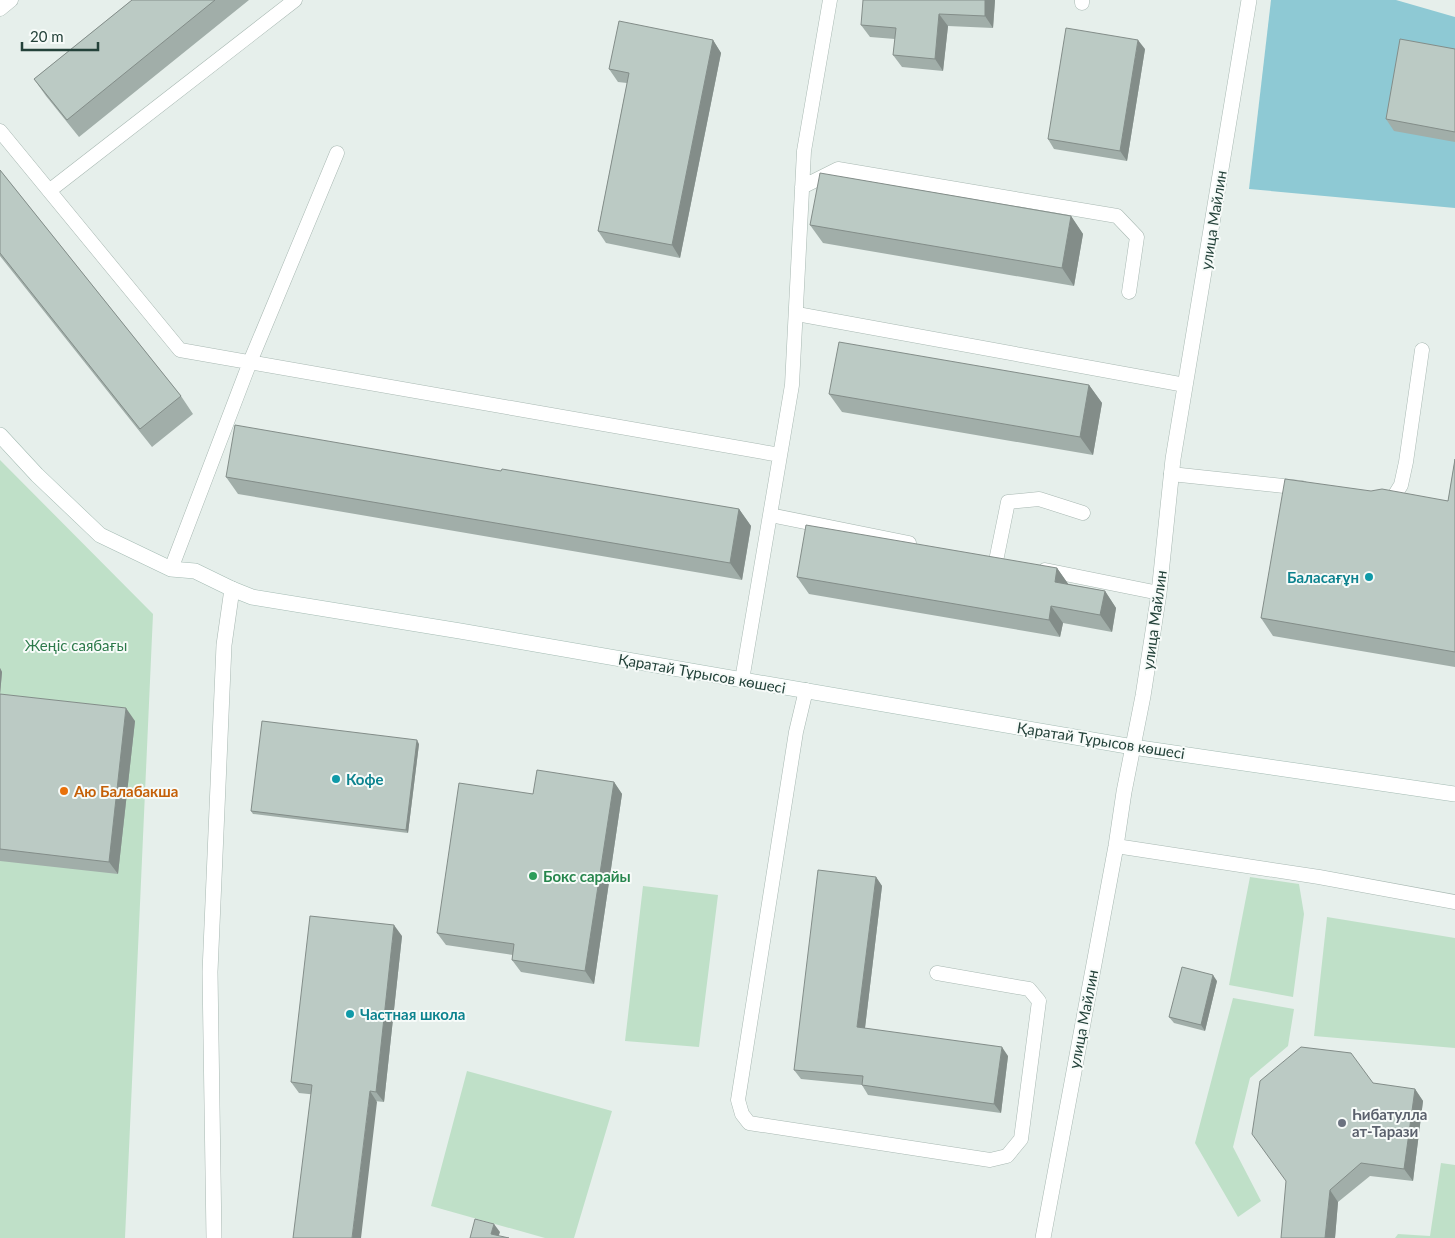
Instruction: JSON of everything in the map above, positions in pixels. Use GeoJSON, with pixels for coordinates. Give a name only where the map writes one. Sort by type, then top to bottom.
{"type":"FeatureCollection","features":[{"type":"Feature","properties":{"kind":"street","name":"улица Майлин"},"geometry":{"type":"LineString","coordinates":[[1043,1238],[1116,846],[1159,593],[1171,474],[1249,0]]}},
{"type":"Feature","properties":{"kind":"street","name":"Қаратай Тұрысов көшесі"},"geometry":{"type":"LineString","coordinates":[[0,435],[37,475],[100,535],[171,569],[195,571],[232,590],[252,597],[470,632],[1133,747],[1455,794]]}},
{"type":"Feature","properties":{"kind":"street"},"geometry":{"type":"LineString","coordinates":[[214,1238],[210,972],[224,646],[232,590]]}},
{"type":"Feature","properties":{"kind":"lane"},"geometry":{"type":"LineString","coordinates":[[0,9],[11,0]]}},
{"type":"Feature","properties":{"kind":"lane"},"geometry":{"type":"LineString","coordinates":[[49,190],[295,0]]}},
{"type":"Feature","properties":{"kind":"lane"},"geometry":{"type":"LineString","coordinates":[[742,680],[792,385],[804,151],[830,0]]}},
{"type":"Feature","properties":{"kind":"lane"},"geometry":{"type":"LineString","coordinates":[[0,131],[180,350],[780,455]]}},
{"type":"Feature","properties":{"kind":"lane"},"geometry":{"type":"LineString","coordinates":[[171,569],[250,362],[337,153]]}},
{"type":"Feature","properties":{"kind":"lane"},"geometry":{"type":"LineString","coordinates":[[802,187],[838,169],[1118,216],[1137,238],[1129,292]]}},
{"type":"Feature","properties":{"kind":"lane"},"geometry":{"type":"LineString","coordinates":[[796,314],[1185,386]]}},
{"type":"Feature","properties":{"kind":"lane"},"geometry":{"type":"LineString","coordinates":[[1366,498],[1385,500],[1393,498],[1401,485],[1422,350]]}},
{"type":"Feature","properties":{"kind":"lane"},"geometry":{"type":"LineString","coordinates":[[1171,474],[1311,490]]}},
{"type":"Feature","properties":{"kind":"lane"},"geometry":{"type":"LineString","coordinates":[[996,561],[1008,502],[1040,499],[1083,513]]}},
{"type":"Feature","properties":{"kind":"lane"},"geometry":{"type":"LineString","coordinates":[[770,515],[921,546]]}},
{"type":"Feature","properties":{"kind":"lane"},"geometry":{"type":"LineString","coordinates":[[1035,568],[1159,593]]}},
{"type":"Feature","properties":{"kind":"lane"},"geometry":{"type":"LineString","coordinates":[[806,690],[796,732],[738,1100],[742,1114],[749,1123],[990,1160],[1007,1156],[1021,1140],[1039,1001],[1029,989],[937,973]]}},
{"type":"Feature","properties":{"kind":"lane"},"geometry":{"type":"LineString","coordinates":[[1116,846],[1319,877],[1455,902]]}},
{"type":"Feature","properties":{"kind":"green space","name":"Жеңіс саябағы"},"geometry":{"type":"Polygon","coordinates":[[[0,460],[153,614],[125,1238],[0,1238],[0,460]]]}},
{"type":"Feature","properties":{"kind":"green space"},"geometry":{"type":"Polygon","coordinates":[[[1250,877],[1299,884],[1304,914],[1293,997],[1229,985],[1250,877]]]}},
{"type":"Feature","properties":{"kind":"green space"},"geometry":{"type":"Polygon","coordinates":[[[643,886],[718,895],[699,1047],[625,1041],[643,886]]]}},
{"type":"Feature","properties":{"kind":"green space"},"geometry":{"type":"Polygon","coordinates":[[[1327,917],[1455,938],[1455,1048],[1314,1036],[1327,917]]]}},
{"type":"Feature","properties":{"kind":"green space"},"geometry":{"type":"Polygon","coordinates":[[[1233,998],[1294,1009],[1288,1046],[1250,1078],[1233,1147],[1261,1201],[1238,1217],[1195,1143],[1233,998]]]}},
{"type":"Feature","properties":{"kind":"green space"},"geometry":{"type":"Polygon","coordinates":[[[467,1071],[612,1111],[574,1238],[545,1238],[431,1206],[467,1071]]]}},
{"type":"Feature","properties":{"kind":"green space"},"geometry":{"type":"Polygon","coordinates":[[[1441,1163],[1455,1165],[1455,1238],[1395,1238],[1398,1234],[1430,1236],[1441,1163]]]}},
{"type":"Feature","properties":{"kind":"water"},"geometry":{"type":"Polygon","coordinates":[[[1271,0],[1396,0],[1455,17],[1455,208],[1249,189],[1271,0]]]}},
{"type":"Feature","properties":{"kind":"building"},"geometry":{"type":"Polygon","coordinates":[[[132,0],[215,0],[67,120],[34,79],[132,0]]]}},
{"type":"Feature","properties":{"kind":"building"},"geometry":{"type":"Polygon","coordinates":[[[863,0],[985,0],[985,16],[939,14],[935,59],[893,55],[896,28],[861,25],[863,0]]]}},
{"type":"Feature","properties":{"kind":"building"},"geometry":{"type":"Polygon","coordinates":[[[619,21],[713,40],[672,245],[598,231],[629,73],[609,69],[619,21]]]}},
{"type":"Feature","properties":{"kind":"building"},"geometry":{"type":"Polygon","coordinates":[[[1066,28],[1138,40],[1120,151],[1048,139],[1066,28]]]}},
{"type":"Feature","properties":{"kind":"building"},"geometry":{"type":"Polygon","coordinates":[[[1400,39],[1455,49],[1455,132],[1386,119],[1400,39]]]}},
{"type":"Feature","properties":{"kind":"building"},"geometry":{"type":"Polygon","coordinates":[[[0,170],[181,396],[140,429],[0,253],[0,170]]]}},
{"type":"Feature","properties":{"kind":"building"},"geometry":{"type":"Polygon","coordinates":[[[820,173],[1071,216],[1062,268],[810,225],[820,173]]]}},
{"type":"Feature","properties":{"kind":"building"},"geometry":{"type":"Polygon","coordinates":[[[839,342],[1089,385],[1080,437],[829,394],[839,342]]]}},
{"type":"Feature","properties":{"kind":"building"},"geometry":{"type":"Polygon","coordinates":[[[235,425],[501,471],[502,469],[739,509],[730,563],[226,477],[235,425]]]}},
{"type":"Feature","properties":{"kind":"building","name":"Баласағұн"},"geometry":{"type":"Polygon","coordinates":[[[1455,459],[1455,652],[1261,618],[1285,479],[1371,491],[1382,489],[1448,501],[1455,459]]]}},
{"type":"Feature","properties":{"kind":"building"},"geometry":{"type":"Polygon","coordinates":[[[806,525],[1057,568],[1055,582],[1105,591],[1100,615],[1051,606],[1049,620],[797,577],[806,525]]]}},
{"type":"Feature","properties":{"kind":"building","name":"Аю Балабакша"},"geometry":{"type":"Polygon","coordinates":[[[0,694],[126,708],[109,862],[0,849],[0,694]]]}},
{"type":"Feature","properties":{"kind":"building","name":"Кофе"},"geometry":{"type":"Polygon","coordinates":[[[262,721],[417,740],[406,830],[251,811],[262,721]]]}},
{"type":"Feature","properties":{"kind":"building","name":"Бокс сарайы"},"geometry":{"type":"Polygon","coordinates":[[[537,770],[614,782],[585,971],[512,960],[514,944],[437,933],[459,783],[533,794],[537,770]]]}},
{"type":"Feature","properties":{"kind":"building"},"geometry":{"type":"Polygon","coordinates":[[[818,870],[876,877],[857,1027],[1002,1047],[994,1104],[862,1085],[863,1076],[794,1070],[818,870]]]}},
{"type":"Feature","properties":{"kind":"building"},"geometry":{"type":"Polygon","coordinates":[[[310,916],[394,925],[376,1092],[370,1091],[352,1238],[293,1238],[312,1085],[291,1082],[310,916]]]}},
{"type":"Feature","properties":{"kind":"building"},"geometry":{"type":"Polygon","coordinates":[[[1182,967],[1213,975],[1201,1025],[1169,1017],[1182,967]]]}},
{"type":"Feature","properties":{"kind":"building","name":"Һибатулла ат-Тарази"},"geometry":{"type":"Polygon","coordinates":[[[1301,1047],[1351,1053],[1373,1083],[1415,1089],[1404,1169],[1361,1163],[1330,1190],[1325,1238],[1281,1238],[1286,1181],[1252,1134],[1260,1081],[1301,1047]]]}},
{"type":"Feature","properties":{"kind":"building"},"geometry":{"type":"Polygon","coordinates":[[[475,1219],[494,1224],[491,1234],[509,1238],[470,1238],[475,1219]]]}},
{"type":"Feature","properties":{"kind":"place","name":"Баласағұн"},"geometry":{"type":"Point","coordinates":[1369,577]}},
{"type":"Feature","properties":{"kind":"place","name":"Кофе"},"geometry":{"type":"Point","coordinates":[336,779]}},
{"type":"Feature","properties":{"kind":"place","name":"Аю Балабакша"},"geometry":{"type":"Point","coordinates":[64,791]}},
{"type":"Feature","properties":{"kind":"place","name":"Бокс сарайы"},"geometry":{"type":"Point","coordinates":[533,876]}},
{"type":"Feature","properties":{"kind":"place","name":"Частная школа"},"geometry":{"type":"Point","coordinates":[350,1014]}},
{"type":"Feature","properties":{"kind":"place","name":"Һибатулла ат-Тарази"},"geometry":{"type":"Point","coordinates":[1342,1123]}}]}
